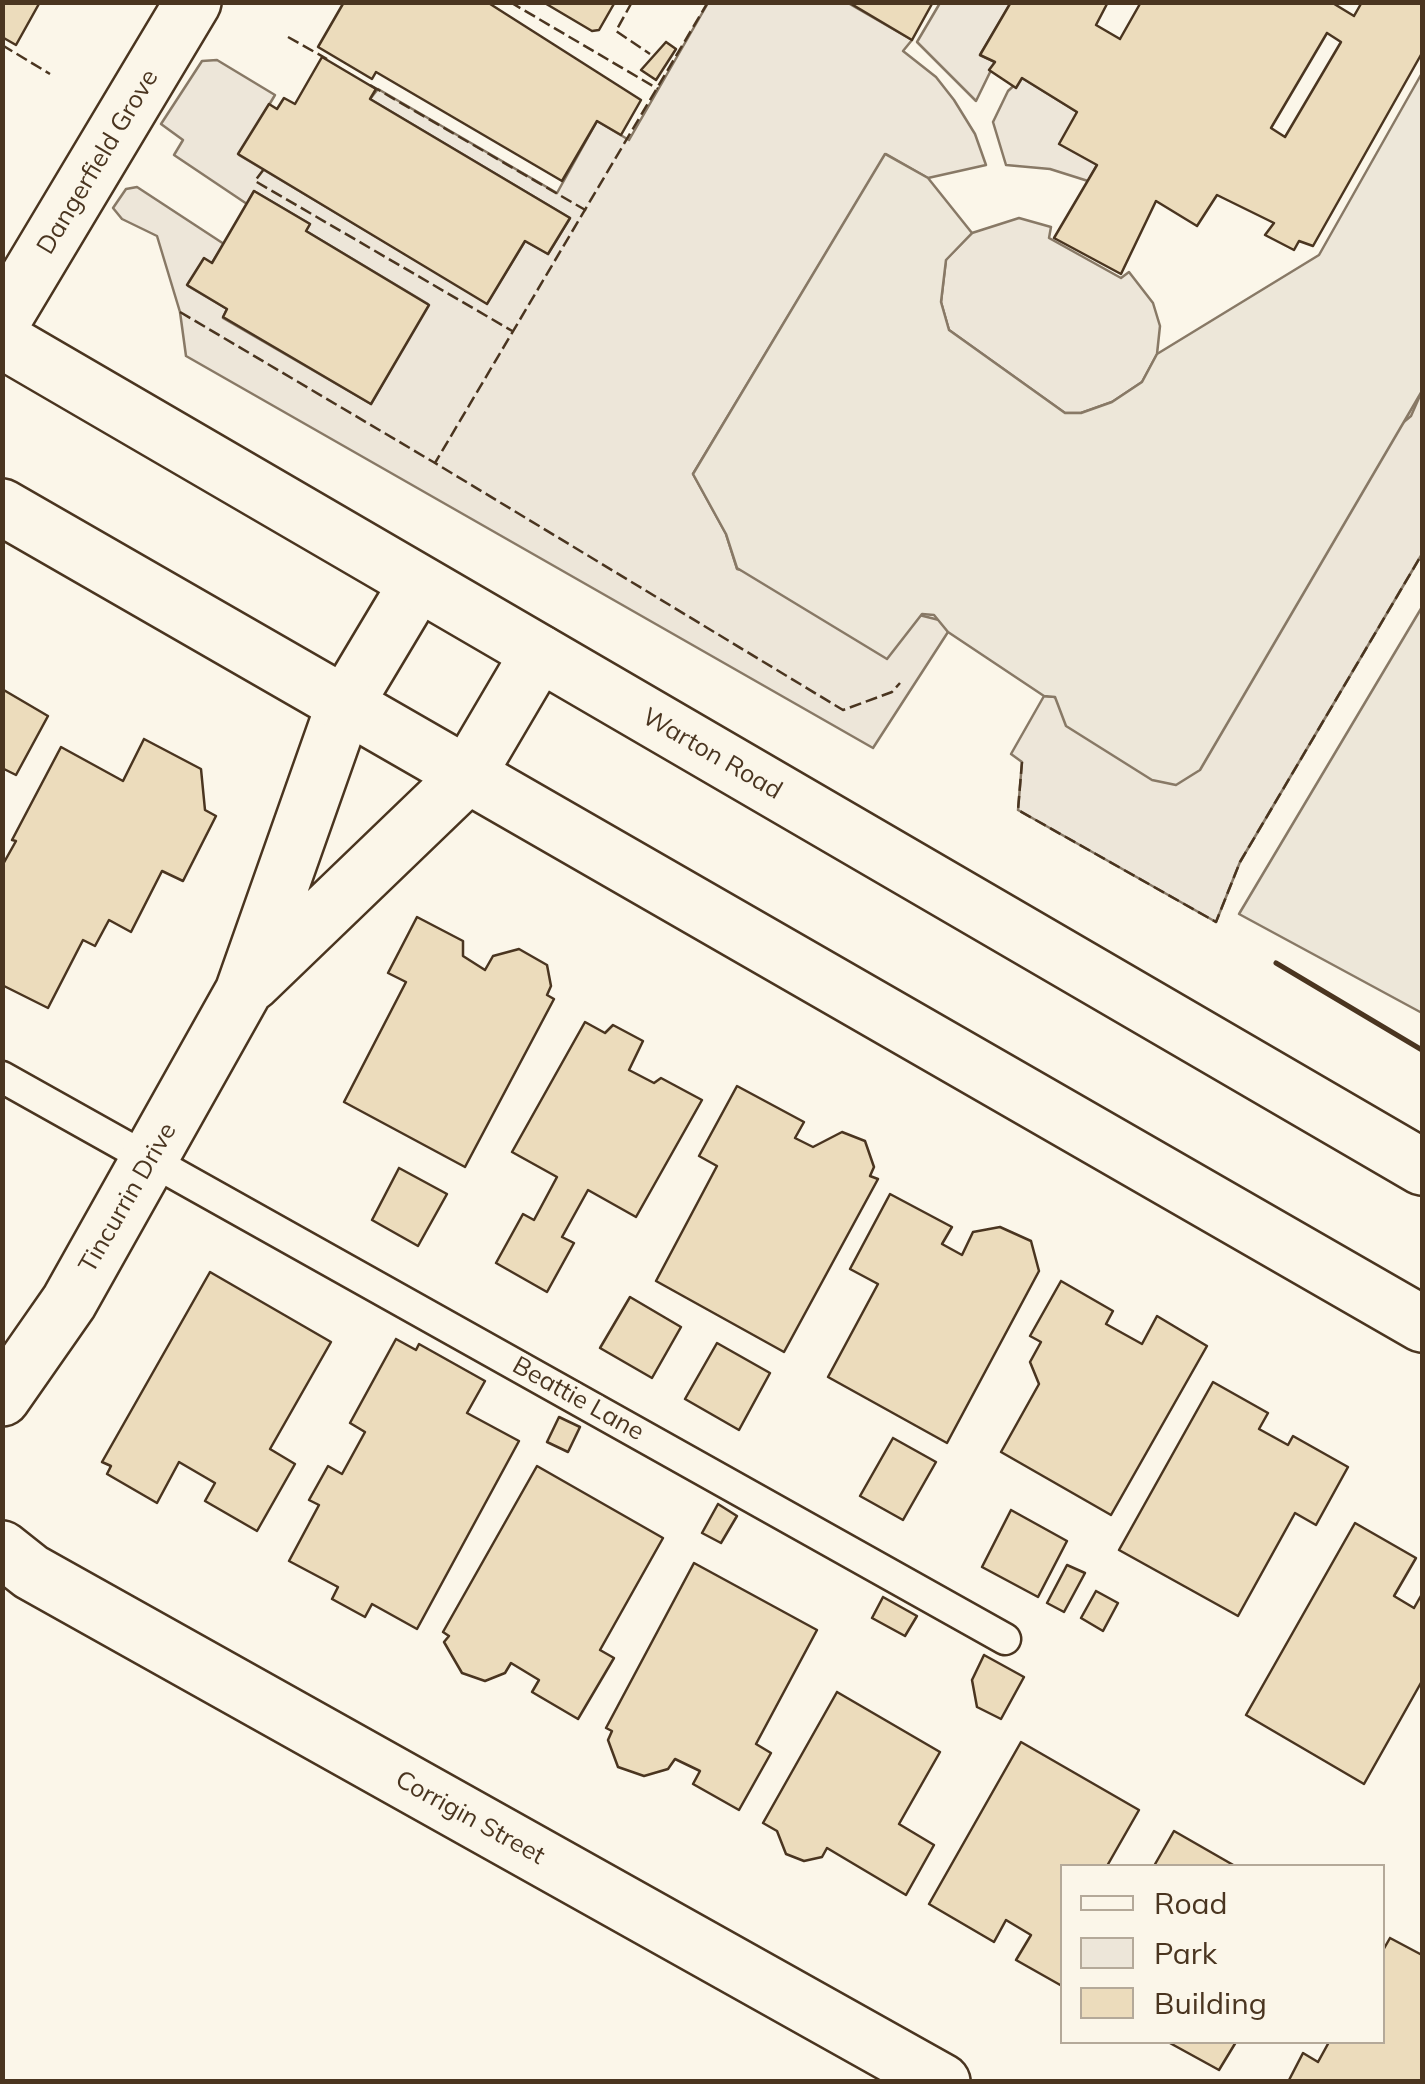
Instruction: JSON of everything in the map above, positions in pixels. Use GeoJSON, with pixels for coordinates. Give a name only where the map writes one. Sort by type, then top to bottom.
{"type":"FeatureCollection","features":[{"type":"Feature","properties":{"kind":"main road","name":"Dangerfield Grove"},"geometry":{"type":"LineString","coordinates":[[2,321],[193,2]]}},
{"type":"Feature","properties":{"kind":"main road","name":"Warton Road"},"geometry":{"type":"LineString","coordinates":[[2,340],[1422,1167]]}},
{"type":"Feature","properties":{"kind":"main road"},"geometry":{"type":"LineString","coordinates":[[2,508],[1422,1324]]}},
{"type":"Feature","properties":{"kind":"main road","name":"Tincurrin Drive"},"geometry":{"type":"LineString","coordinates":[[2,1398],[69,1302],[243,992],[344,706],[417,584]]}},
{"type":"Feature","properties":{"kind":"main road","name":"Tincurrin Drive"},"geometry":{"type":"LineString","coordinates":[[243,992],[466,776],[539,653]]}},
{"type":"Feature","properties":{"kind":"main road","name":"Corrigin Street"},"geometry":{"type":"LineString","coordinates":[[2,1549],[30,1572],[942,2082]]}},
{"type":"Feature","properties":{"kind":"lane","name":"Beattie Lane"},"geometry":{"type":"LineString","coordinates":[[2,1076],[1005,1639]]}},
{"type":"Feature","properties":{"kind":"green space"},"geometry":{"type":"Polygon","coordinates":[[[708,3],[848,3],[912,40],[903,51],[936,77],[954,100],[975,134],[986,165],[928,178],[886,154],[693,474],[726,534],[737,569],[943,621],[948,632],[873,748],[186,356],[180,312],[157,236],[122,219],[113,208],[126,189],[137,187],[224,244],[212,263],[188,286],[227,309],[223,318],[371,404],[428,304],[306,231],[310,224],[254,191],[247,204],[174,155],[183,140],[161,124],[202,61],[217,60],[275,95],[239,155],[487,303],[525,241],[548,254],[570,218],[370,99],[378,89],[557,193],[597,121],[629,140],[708,3]]]}},
{"type":"Feature","properties":{"kind":"green space"},"geometry":{"type":"Polygon","coordinates":[[[940,3],[1011,3],[980,55],[995,62],[976,101],[917,42],[940,3]]]}},
{"type":"Feature","properties":{"kind":"green space"},"geometry":{"type":"Polygon","coordinates":[[[1022,78],[1077,112],[1097,165],[1088,181],[1050,169],[1006,165],[993,122],[1008,91],[1022,78]]]}},
{"type":"Feature","properties":{"kind":"green space"},"geometry":{"type":"Polygon","coordinates":[[[1019,218],[1051,227],[1049,238],[1121,278],[1129,272],[1153,303],[1160,326],[1157,354],[1142,382],[1112,402],[1081,413],[1065,413],[949,330],[941,302],[946,259],[972,233],[1019,218]]]}},
{"type":"Feature","properties":{"kind":"green space"},"geometry":{"type":"Polygon","coordinates":[[[1422,391],[1422,554],[1240,862],[1216,922],[1018,810],[1022,762],[1011,754],[1044,696],[1055,697],[1061,706],[1411,416],[1422,391]]]}},
{"type":"Feature","properties":{"kind":"shaded area"},"geometry":{"type":"Polygon","coordinates":[[[1422,73],[1422,391],[1200,770],[1176,785],[1152,780],[1066,726],[1055,697],[1044,696],[948,632],[934,615],[922,614],[887,659],[737,568],[726,534],[693,474],[885,154],[928,178],[972,233],[946,260],[941,302],[949,330],[1065,413],[1081,413],[1112,402],[1142,382],[1157,354],[1319,255],[1422,73]]]}},
{"type":"Feature","properties":{"kind":"shaded area"},"geometry":{"type":"Polygon","coordinates":[[[1422,607],[1422,1013],[1239,914],[1422,607]]]}},
{"type":"Feature","properties":{"kind":"building"},"geometry":{"type":"Polygon","coordinates":[[[2,2],[40,2],[16,45],[2,37],[2,2]]]}},
{"type":"Feature","properties":{"kind":"building"},"geometry":{"type":"Polygon","coordinates":[[[344,2],[487,2],[641,100],[621,135],[597,121],[562,181],[376,72],[372,79],[318,47],[344,2]]]}},
{"type":"Feature","properties":{"kind":"building"},"geometry":{"type":"Polygon","coordinates":[[[543,2],[615,2],[599,30],[592,31],[543,2]]]}},
{"type":"Feature","properties":{"kind":"building"},"geometry":{"type":"Polygon","coordinates":[[[848,2],[933,2],[912,40],[848,2]]]}},
{"type":"Feature","properties":{"kind":"building"},"geometry":{"type":"Polygon","coordinates":[[[1011,2],[1108,2],[1096,25],[1120,39],[1141,2],[1331,2],[1354,16],[1362,2],[1422,2],[1422,53],[1313,246],[1299,241],[1294,250],[1265,235],[1274,223],[1217,195],[1197,226],[1156,201],[1121,274],[1054,238],[1097,165],[1059,144],[1077,112],[1022,78],[1016,88],[989,70],[995,62],[980,55],[1011,2]],[[1327,33],[1271,128],[1285,137],[1341,42],[1327,33]]]}},
{"type":"Feature","properties":{"kind":"building"},"geometry":{"type":"Polygon","coordinates":[[[666,42],[676,49],[656,80],[641,70],[666,42]]]}},
{"type":"Feature","properties":{"kind":"building"},"geometry":{"type":"Polygon","coordinates":[[[322,57],[376,89],[370,99],[570,218],[548,254],[525,241],[487,304],[238,154],[269,104],[277,109],[284,98],[295,104],[322,57]]]}},
{"type":"Feature","properties":{"kind":"building"},"geometry":{"type":"Polygon","coordinates":[[[254,191],[310,224],[306,231],[429,305],[371,404],[223,317],[227,309],[187,285],[204,258],[212,263],[254,191]]]}},
{"type":"Feature","properties":{"kind":"building"},"geometry":{"type":"Polygon","coordinates":[[[2,689],[48,716],[16,775],[2,768],[2,689]]]}},
{"type":"Feature","properties":{"kind":"building"},"geometry":{"type":"Polygon","coordinates":[[[144,739],[201,769],[205,810],[216,816],[183,881],[162,871],[131,932],[109,920],[95,946],[83,940],[48,1008],[2,985],[2,866],[61,747],[123,781],[144,739]]]}},
{"type":"Feature","properties":{"kind":"building"},"geometry":{"type":"Polygon","coordinates":[[[417,917],[463,941],[463,956],[485,970],[493,956],[519,949],[547,965],[551,986],[547,995],[554,999],[465,1167],[344,1102],[406,982],[388,973],[417,917]]]}},
{"type":"Feature","properties":{"kind":"building"},"geometry":{"type":"Polygon","coordinates":[[[585,1022],[605,1033],[613,1025],[643,1041],[629,1070],[654,1083],[661,1078],[702,1100],[636,1217],[588,1190],[562,1237],[574,1243],[547,1292],[496,1263],[523,1214],[534,1220],[557,1177],[512,1152],[585,1022]]]}},
{"type":"Feature","properties":{"kind":"building"},"geometry":{"type":"Polygon","coordinates":[[[737,1086],[804,1122],[795,1138],[813,1147],[842,1132],[865,1141],[874,1167],[870,1176],[878,1179],[784,1352],[656,1281],[717,1166],[699,1156],[737,1086]]]}},
{"type":"Feature","properties":{"kind":"building"},"geometry":{"type":"Polygon","coordinates":[[[399,1168],[447,1194],[418,1246],[372,1220],[399,1168]]]}},
{"type":"Feature","properties":{"kind":"building"},"geometry":{"type":"Polygon","coordinates":[[[890,1194],[952,1227],[942,1244],[962,1255],[973,1232],[1000,1227],[1031,1241],[1039,1271],[947,1443],[828,1377],[878,1284],[850,1269],[890,1194]]]}},
{"type":"Feature","properties":{"kind":"building"},"geometry":{"type":"Polygon","coordinates":[[[210,1272],[331,1342],[270,1449],[295,1464],[257,1531],[205,1501],[215,1483],[179,1462],[157,1503],[107,1474],[111,1466],[102,1462],[210,1272]]]}},
{"type":"Feature","properties":{"kind":"building"},"geometry":{"type":"Polygon","coordinates":[[[1061,1281],[1113,1311],[1106,1324],[1142,1344],[1157,1316],[1207,1346],[1111,1515],[1001,1452],[1039,1384],[1030,1362],[1041,1342],[1030,1336],[1061,1281]]]}},
{"type":"Feature","properties":{"kind":"building"},"geometry":{"type":"Polygon","coordinates":[[[630,1297],[681,1327],[652,1378],[600,1348],[630,1297]]]}},
{"type":"Feature","properties":{"kind":"building"},"geometry":{"type":"Polygon","coordinates":[[[396,1339],[416,1350],[419,1344],[485,1381],[467,1413],[519,1441],[417,1629],[372,1604],[365,1617],[332,1599],[338,1587],[289,1561],[319,1505],[309,1500],[328,1466],[342,1474],[365,1432],[350,1423],[396,1339]]]}},
{"type":"Feature","properties":{"kind":"building"},"geometry":{"type":"Polygon","coordinates":[[[717,1343],[770,1373],[739,1430],[685,1399],[717,1343]]]}},
{"type":"Feature","properties":{"kind":"building"},"geometry":{"type":"Polygon","coordinates":[[[1213,1382],[1268,1413],[1259,1429],[1288,1445],[1293,1436],[1348,1467],[1316,1525],[1295,1513],[1238,1616],[1119,1550],[1213,1382]]]}},
{"type":"Feature","properties":{"kind":"building"},"geometry":{"type":"Polygon","coordinates":[[[559,1417],[580,1427],[568,1452],[547,1442],[559,1417]]]}},
{"type":"Feature","properties":{"kind":"building"},"geometry":{"type":"Polygon","coordinates":[[[893,1438],[936,1462],[903,1520],[860,1496],[893,1438]]]}},
{"type":"Feature","properties":{"kind":"building"},"geometry":{"type":"Polygon","coordinates":[[[537,1466],[663,1538],[600,1650],[614,1658],[578,1719],[532,1692],[539,1680],[511,1663],[505,1673],[485,1681],[462,1673],[444,1642],[449,1636],[443,1632],[537,1466]]]}},
{"type":"Feature","properties":{"kind":"building"},"geometry":{"type":"Polygon","coordinates":[[[718,1504],[737,1516],[721,1543],[702,1533],[718,1504]]]}},
{"type":"Feature","properties":{"kind":"building"},"geometry":{"type":"Polygon","coordinates":[[[1011,1510],[1067,1541],[1038,1597],[982,1567],[1011,1510]]]}},
{"type":"Feature","properties":{"kind":"building"},"geometry":{"type":"Polygon","coordinates":[[[1355,1523],[1416,1558],[1394,1596],[1414,1608],[1422,1594],[1422,1681],[1364,1784],[1246,1715],[1355,1523]]]}},
{"type":"Feature","properties":{"kind":"building"},"geometry":{"type":"Polygon","coordinates":[[[694,1563],[817,1630],[756,1744],[771,1753],[739,1810],[693,1784],[700,1771],[675,1759],[668,1769],[644,1776],[618,1767],[608,1740],[612,1731],[606,1728],[694,1563]]]}},
{"type":"Feature","properties":{"kind":"building"},"geometry":{"type":"Polygon","coordinates":[[[1067,1565],[1085,1573],[1064,1612],[1047,1603],[1067,1565]]]}},
{"type":"Feature","properties":{"kind":"building"},"geometry":{"type":"Polygon","coordinates":[[[1096,1591],[1118,1603],[1103,1631],[1081,1618],[1096,1591]]]}},
{"type":"Feature","properties":{"kind":"building"},"geometry":{"type":"Polygon","coordinates":[[[883,1597],[917,1616],[905,1636],[872,1618],[883,1597]]]}},
{"type":"Feature","properties":{"kind":"building"},"geometry":{"type":"Polygon","coordinates":[[[984,1655],[1024,1677],[1001,1719],[977,1707],[972,1680],[984,1655]]]}},
{"type":"Feature","properties":{"kind":"building"},"geometry":{"type":"Polygon","coordinates":[[[837,1692],[940,1752],[899,1824],[934,1845],[906,1895],[827,1848],[822,1857],[804,1861],[786,1854],[777,1831],[763,1823],[837,1692]]]}},
{"type":"Feature","properties":{"kind":"building"},"geometry":{"type":"Polygon","coordinates":[[[1021,1742],[1139,1810],[1108,1864],[1060,1864],[1060,1985],[1016,1960],[1031,1935],[1006,1920],[994,1942],[929,1904],[1021,1742]]]}},
{"type":"Feature","properties":{"kind":"building"},"geometry":{"type":"Polygon","coordinates":[[[1174,1831],[1232,1864],[1155,1864],[1174,1831]]]}},
{"type":"Feature","properties":{"kind":"building"},"geometry":{"type":"Polygon","coordinates":[[[1390,1938],[1422,1955],[1422,2082],[1288,2082],[1303,2053],[1318,2062],[1328,2044],[1385,2044],[1385,1947],[1390,1938]]]}},
{"type":"Feature","properties":{"kind":"building"},"geometry":{"type":"Polygon","coordinates":[[[1172,2044],[1235,2044],[1219,2070],[1172,2044]]]}},
{"type":"Feature","properties":{"kind":"fence"},"geometry":{"type":"LineString","coordinates":[[510,2],[658,89]]}},
{"type":"Feature","properties":{"kind":"fence"},"geometry":{"type":"LineString","coordinates":[[632,2],[616,31],[650,54]]}},
{"type":"Feature","properties":{"kind":"fence"},"geometry":{"type":"LineString","coordinates":[[708,2],[435,463],[843,710],[892,692],[900,683]]}},
{"type":"Feature","properties":{"kind":"fence"},"geometry":{"type":"LineString","coordinates":[[288,37],[327,59]]}},
{"type":"Feature","properties":{"kind":"fence"},"geometry":{"type":"LineString","coordinates":[[2,45],[50,74]]}},
{"type":"Feature","properties":{"kind":"fence"},"geometry":{"type":"LineString","coordinates":[[370,85],[587,211]]}},
{"type":"Feature","properties":{"kind":"fence"},"geometry":{"type":"LineString","coordinates":[[264,169],[255,181],[514,332]]}},
{"type":"Feature","properties":{"kind":"fence"},"geometry":{"type":"LineString","coordinates":[[180,312],[435,463]]}},
{"type":"Feature","properties":{"kind":"fence"},"geometry":{"type":"LineString","coordinates":[[1022,762],[1018,810],[1216,922],[1240,862],[1422,554]]}},
{"type":"Feature","properties":{"kind":"wall"},"geometry":{"type":"LineString","coordinates":[[1276,963],[1422,1050]]}}]}
